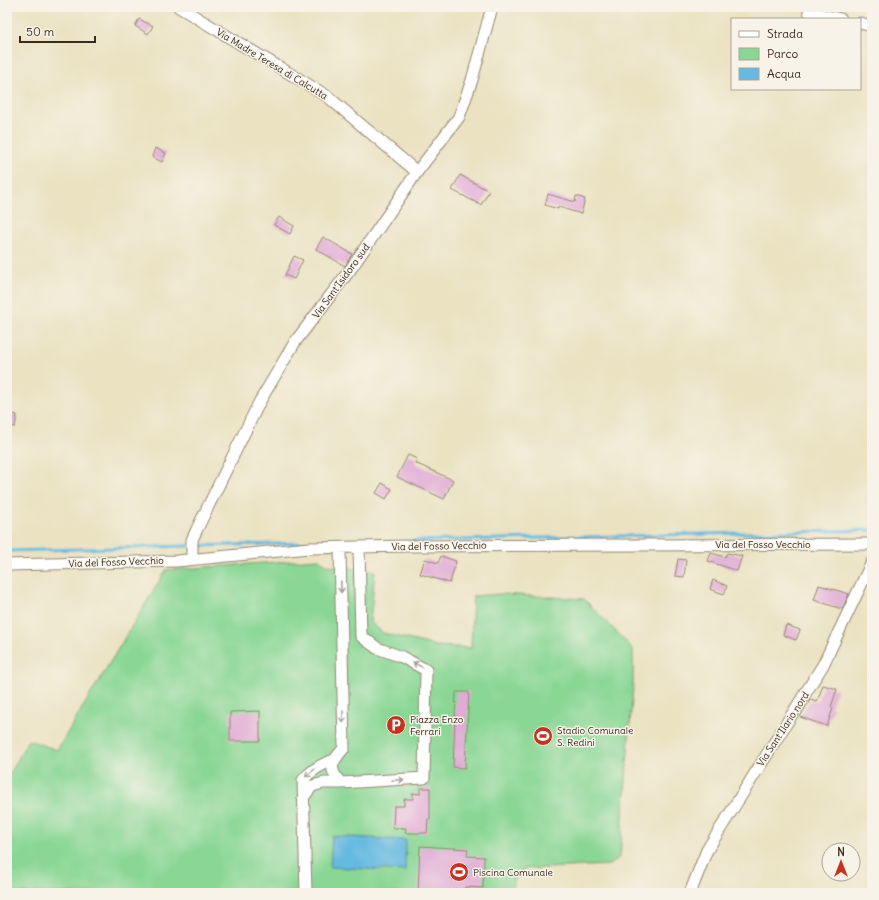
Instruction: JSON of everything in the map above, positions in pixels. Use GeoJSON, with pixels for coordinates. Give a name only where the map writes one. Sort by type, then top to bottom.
{"type":"FeatureCollection","features":[{"type":"Feature","properties":{"kind":"street","name":"Via Madre Teresa di Calcutta"},"geometry":{"type":"LineString","coordinates":[[179,7],[327,96],[418,172]]}},
{"type":"Feature","properties":{"kind":"street","name":"Via Sant'Isidoro sud"},"geometry":{"type":"LineString","coordinates":[[192,550],[260,401],[295,342],[350,270],[418,172],[459,117],[472,80],[492,7]]}},
{"type":"Feature","properties":{"kind":"street"},"geometry":{"type":"LineString","coordinates":[[809,12],[836,18]]}},
{"type":"Feature","properties":{"kind":"street"},"geometry":{"type":"LineString","coordinates":[[861,23],[872,26]]}},
{"type":"Feature","properties":{"kind":"street","name":"Via del Fosso Vecchio"},"geometry":{"type":"LineString","coordinates":[[7,565],[177,561],[192,550],[416,546],[872,544]]}},
{"type":"Feature","properties":{"kind":"street"},"geometry":{"type":"LineString","coordinates":[[359,547],[361,636]]}},
{"type":"Feature","properties":{"kind":"street"},"geometry":{"type":"LineString","coordinates":[[340,548],[344,748],[334,760],[332,768],[336,777],[341,783]]}},
{"type":"Feature","properties":{"kind":"street","name":"Via Sant'Ilario nord"},"geometry":{"type":"LineString","coordinates":[[690,893],[707,850],[824,664],[872,562]]}},
{"type":"Feature","properties":{"kind":"street"},"geometry":{"type":"LineString","coordinates":[[303,798],[312,786],[324,783],[424,778],[426,670],[402,657],[377,648],[361,636],[342,639]]}},
{"type":"Feature","properties":{"kind":"street"},"geometry":{"type":"LineString","coordinates":[[306,893],[303,780],[308,774],[334,760]]}},
{"type":"Feature","properties":{"kind":"green space"},"geometry":{"type":"Polygon","coordinates":[[[319,559],[326,565],[375,571],[370,622],[383,633],[436,646],[471,648],[473,596],[500,594],[584,599],[633,649],[633,685],[620,857],[609,865],[523,869],[514,881],[512,893],[7,893],[7,780],[28,740],[57,750],[166,570],[319,559]]]}},
{"type":"Feature","properties":{"kind":"water"},"geometry":{"type":"Polygon","coordinates":[[[332,836],[406,840],[405,871],[330,867],[332,836]]]}},
{"type":"Feature","properties":{"kind":"building"},"geometry":{"type":"Polygon","coordinates":[[[139,19],[153,26],[148,34],[135,26],[139,19]]]}},
{"type":"Feature","properties":{"kind":"building"},"geometry":{"type":"Polygon","coordinates":[[[155,148],[166,153],[162,162],[152,157],[155,148]]]}},
{"type":"Feature","properties":{"kind":"building"},"geometry":{"type":"Polygon","coordinates":[[[460,175],[489,191],[481,205],[452,190],[460,175]]]}},
{"type":"Feature","properties":{"kind":"building"},"geometry":{"type":"Polygon","coordinates":[[[548,194],[575,202],[576,196],[585,199],[581,214],[559,207],[558,209],[545,205],[548,194]]]}},
{"type":"Feature","properties":{"kind":"building"},"geometry":{"type":"Polygon","coordinates":[[[279,217],[294,226],[290,234],[274,225],[279,217]]]}},
{"type":"Feature","properties":{"kind":"building"},"geometry":{"type":"Polygon","coordinates":[[[323,237],[352,254],[345,266],[316,249],[323,237]]]}},
{"type":"Feature","properties":{"kind":"building"},"geometry":{"type":"Polygon","coordinates":[[[294,256],[303,260],[294,279],[285,275],[294,256]]]}},
{"type":"Feature","properties":{"kind":"building"},"geometry":{"type":"Polygon","coordinates":[[[7,413],[17,415],[15,427],[7,426],[7,413]]]}},
{"type":"Feature","properties":{"kind":"building"},"geometry":{"type":"Polygon","coordinates":[[[408,455],[417,459],[415,463],[453,480],[444,499],[397,477],[408,455]]]}},
{"type":"Feature","properties":{"kind":"building"},"geometry":{"type":"Polygon","coordinates":[[[382,483],[392,489],[386,499],[376,493],[382,483]]]}},
{"type":"Feature","properties":{"kind":"building"},"geometry":{"type":"Polygon","coordinates":[[[711,553],[725,557],[727,553],[742,556],[737,571],[708,561],[711,553]]]}},
{"type":"Feature","properties":{"kind":"building"},"geometry":{"type":"Polygon","coordinates":[[[441,556],[456,561],[450,583],[420,574],[425,559],[438,563],[441,556]]]}},
{"type":"Feature","properties":{"kind":"building"},"geometry":{"type":"Polygon","coordinates":[[[678,559],[686,560],[684,577],[675,576],[678,559]]]}},
{"type":"Feature","properties":{"kind":"building"},"geometry":{"type":"Polygon","coordinates":[[[713,580],[727,586],[724,594],[710,589],[713,580]]]}},
{"type":"Feature","properties":{"kind":"building"},"geometry":{"type":"Polygon","coordinates":[[[819,585],[849,594],[842,609],[814,600],[819,585]]]}},
{"type":"Feature","properties":{"kind":"building"},"geometry":{"type":"Polygon","coordinates":[[[786,625],[800,630],[796,640],[783,635],[786,625]]]}},
{"type":"Feature","properties":{"kind":"building"},"geometry":{"type":"Polygon","coordinates":[[[823,685],[837,689],[827,726],[800,717],[810,700],[817,702],[823,685]]]}},
{"type":"Feature","properties":{"kind":"building"},"geometry":{"type":"Polygon","coordinates":[[[456,692],[469,692],[465,768],[453,767],[456,692]]]}},
{"type":"Feature","properties":{"kind":"building"},"geometry":{"type":"Polygon","coordinates":[[[260,711],[260,741],[230,741],[230,712],[260,711]]]}},
{"type":"Feature","properties":{"kind":"building"},"geometry":{"type":"Polygon","coordinates":[[[420,788],[430,788],[430,820],[428,819],[427,833],[405,833],[406,828],[393,828],[394,806],[404,806],[404,799],[413,799],[413,793],[420,794],[420,788]]]}},
{"type":"Feature","properties":{"kind":"building","name":"Piscina Comunale"},"geometry":{"type":"Polygon","coordinates":[[[420,846],[468,849],[467,856],[484,857],[483,888],[465,887],[464,893],[418,893],[420,846]]]}},
{"type":"Feature","properties":{"kind":"waterway"},"geometry":{"type":"LineString","coordinates":[[413,541],[872,530]]}},
{"type":"Feature","properties":{"kind":"waterway"},"geometry":{"type":"LineString","coordinates":[[195,546],[307,543]]}},
{"type":"Feature","properties":{"kind":"waterway"},"geometry":{"type":"LineString","coordinates":[[7,551],[189,546]]}},
{"type":"Feature","properties":{"kind":"place","name":"Piazza Enzo Ferrari"},"geometry":{"type":"Point","coordinates":[396,725]}},
{"type":"Feature","properties":{"kind":"place","name":"Stadio Comunale S. Redini"},"geometry":{"type":"Point","coordinates":[543,736]}},
{"type":"Feature","properties":{"kind":"place","name":"Piscina Comunale"},"geometry":{"type":"Point","coordinates":[459,872]}}]}
